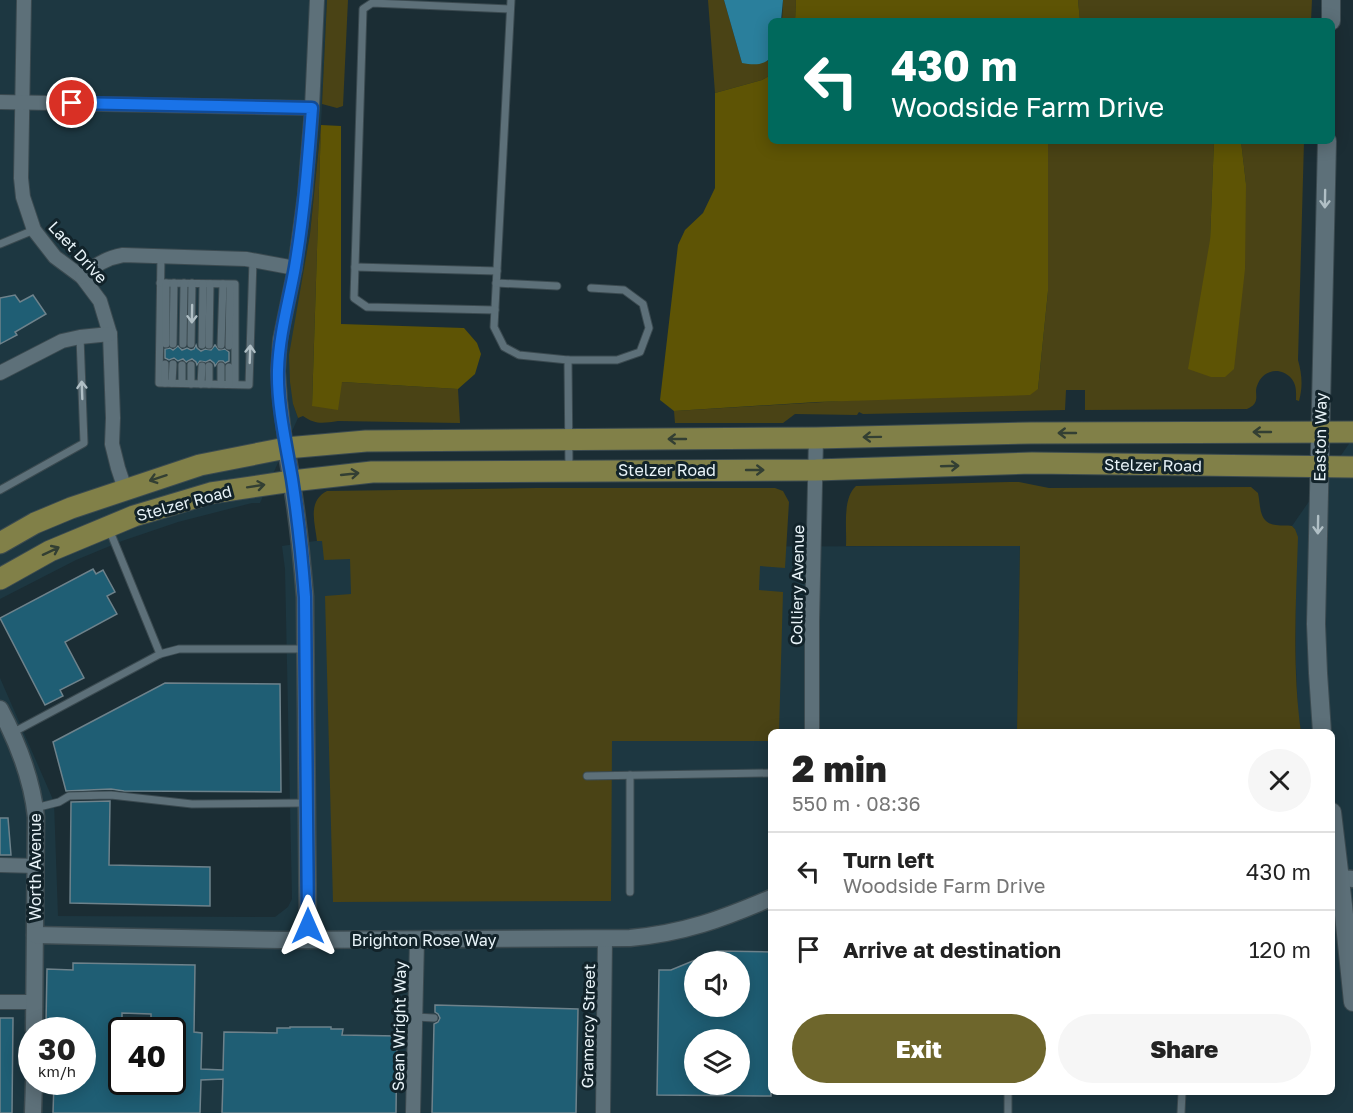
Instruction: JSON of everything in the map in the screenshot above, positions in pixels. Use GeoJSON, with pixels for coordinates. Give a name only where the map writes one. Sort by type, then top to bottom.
{"type":"FeatureCollection","features":[{"type":"Feature","properties":{"kind":"main road"},"geometry":{"type":"LineString","coordinates":[[1330,18],[1331,0]]}},
{"type":"Feature","properties":{"kind":"main road","name":"Easton Way"},"geometry":{"type":"LineString","coordinates":[[1322,729],[1316,624],[1327,144]]}},
{"type":"Feature","properties":{"kind":"main road","name":"Stelzer Road"},"geometry":{"type":"LineString","coordinates":[[0,543],[44,519],[71,508],[200,465],[286,448],[366,441],[816,438],[1031,433],[1353,432]]}},
{"type":"Feature","properties":{"kind":"main road","name":"Stelzer Road"},"geometry":{"type":"LineString","coordinates":[[0,579],[50,551],[134,516],[211,493],[372,472],[816,470],[1032,463],[1353,467]]}},
{"type":"Feature","properties":{"kind":"main road"},"geometry":{"type":"LineString","coordinates":[[1335,832],[1342,878],[1353,1002]]}},
{"type":"Feature","properties":{"kind":"street","name":"Laet Drive"},"geometry":{"type":"LineString","coordinates":[[24,0],[21,178],[23,197],[34,230],[56,257],[82,277],[100,301],[110,334],[114,418],[112,444],[125,489]]}},
{"type":"Feature","properties":{"kind":"street"},"geometry":{"type":"LineString","coordinates":[[308,940],[305,597],[278,371],[280,340],[295,268],[305,194],[317,0]]}},
{"type":"Feature","properties":{"kind":"street"},"geometry":{"type":"LineString","coordinates":[[0,102],[312,108]]}},
{"type":"Feature","properties":{"kind":"street"},"geometry":{"type":"LineString","coordinates":[[82,277],[92,267],[110,257],[123,255],[253,260],[295,268]]}},
{"type":"Feature","properties":{"kind":"street"},"geometry":{"type":"LineString","coordinates":[[0,373],[62,341],[110,334]]}},
{"type":"Feature","properties":{"kind":"street","name":"Colliery Avenue"},"geometry":{"type":"LineString","coordinates":[[812,729],[812,584],[816,438]]}},
{"type":"Feature","properties":{"kind":"street","name":"Worth Avenue"},"geometry":{"type":"LineString","coordinates":[[0,709],[12,733],[30,782],[35,808],[34,1017]]}},
{"type":"Feature","properties":{"kind":"street"},"geometry":{"type":"LineString","coordinates":[[0,866],[36,866]]}},
{"type":"Feature","properties":{"kind":"street","name":"Brighton Rose Way"},"geometry":{"type":"LineString","coordinates":[[35,935],[308,940],[605,939],[650,936],[693,928],[768,899]]}},
{"type":"Feature","properties":{"kind":"street","name":"Gramercy Street"},"geometry":{"type":"LineString","coordinates":[[603,1113],[605,939]]}},
{"type":"Feature","properties":{"kind":"street","name":"Sean Wright Way"},"geometry":{"type":"LineString","coordinates":[[413,1113],[417,940]]}},
{"type":"Feature","properties":{"kind":"street"},"geometry":{"type":"LineString","coordinates":[[0,1002],[35,1002]]}},
{"type":"Feature","properties":{"kind":"street"},"geometry":{"type":"LineString","coordinates":[[33,1113],[34,1095]]}},
{"type":"Feature","properties":{"kind":"lane"},"geometry":{"type":"LineString","coordinates":[[511,0],[494,327],[504,346],[519,355],[568,360],[617,360],[640,352],[649,328],[643,304],[624,290],[591,288]]}},
{"type":"Feature","properties":{"kind":"lane"},"geometry":{"type":"LineString","coordinates":[[495,310],[367,307],[354,298],[363,9],[372,3],[510,9]]}},
{"type":"Feature","properties":{"kind":"lane"},"geometry":{"type":"LineString","coordinates":[[0,244],[34,230]]}},
{"type":"Feature","properties":{"kind":"lane"},"geometry":{"type":"LineString","coordinates":[[161,256],[167,283],[169,344]]}},
{"type":"Feature","properties":{"kind":"lane"},"geometry":{"type":"LineString","coordinates":[[167,283],[159,383],[249,384],[253,260]]}},
{"type":"Feature","properties":{"kind":"lane"},"geometry":{"type":"LineString","coordinates":[[355,267],[497,271]]}},
{"type":"Feature","properties":{"kind":"lane"},"geometry":{"type":"LineString","coordinates":[[167,283],[235,284],[228,384]]}},
{"type":"Feature","properties":{"kind":"lane"},"geometry":{"type":"LineString","coordinates":[[187,344],[188,283]]}},
{"type":"Feature","properties":{"kind":"lane"},"geometry":{"type":"LineString","coordinates":[[496,283],[557,286]]}},
{"type":"Feature","properties":{"kind":"lane"},"geometry":{"type":"LineString","coordinates":[[206,345],[207,284]]}},
{"type":"Feature","properties":{"kind":"lane"},"geometry":{"type":"LineString","coordinates":[[225,345],[226,284]]}},
{"type":"Feature","properties":{"kind":"lane"},"geometry":{"type":"LineString","coordinates":[[0,490],[84,443],[80,337]]}},
{"type":"Feature","properties":{"kind":"lane"},"geometry":{"type":"LineString","coordinates":[[568,360],[569,471]]}},
{"type":"Feature","properties":{"kind":"lane"},"geometry":{"type":"LineString","coordinates":[[168,383],[169,364]]}},
{"type":"Feature","properties":{"kind":"lane"},"geometry":{"type":"LineString","coordinates":[[182,365],[182,383]]}},
{"type":"Feature","properties":{"kind":"lane"},"geometry":{"type":"LineString","coordinates":[[190,384],[191,365]]}},
{"type":"Feature","properties":{"kind":"lane"},"geometry":{"type":"LineString","coordinates":[[205,384],[206,366]]}},
{"type":"Feature","properties":{"kind":"lane"},"geometry":{"type":"LineString","coordinates":[[225,366],[228,384]]}},
{"type":"Feature","properties":{"kind":"lane"},"geometry":{"type":"LineString","coordinates":[[108,527],[160,654]]}},
{"type":"Feature","properties":{"kind":"lane"},"geometry":{"type":"LineString","coordinates":[[12,733],[160,654],[179,649],[305,649]]}},
{"type":"Feature","properties":{"kind":"lane"},"geometry":{"type":"LineString","coordinates":[[587,776],[768,772]]}},
{"type":"Feature","properties":{"kind":"lane"},"geometry":{"type":"LineString","coordinates":[[630,775],[630,892]]}},
{"type":"Feature","properties":{"kind":"lane"},"geometry":{"type":"LineString","coordinates":[[35,808],[59,802],[69,796],[111,795],[192,804],[307,803]]}},
{"type":"Feature","properties":{"kind":"lane"},"geometry":{"type":"LineString","coordinates":[[416,1017],[434,1018]]}},
{"type":"Feature","properties":{"kind":"lane"},"geometry":{"type":"LineString","coordinates":[[1008,1095],[1008,1113]]}},
{"type":"Feature","properties":{"kind":"lane"},"geometry":{"type":"LineString","coordinates":[[1181,1113],[1182,1095]]}},
{"type":"Feature","properties":{"kind":"shaded area"},"geometry":{"type":"Polygon","coordinates":[[[0,0],[327,0],[321,125],[304,273],[293,404],[298,418],[260,503],[252,503],[178,522],[122,541],[76,560],[0,599],[0,0]]]}},
{"type":"Feature","properties":{"kind":"shaded area"},"geometry":{"type":"Polygon","coordinates":[[[327,0],[348,0],[343,106],[337,108],[322,104],[327,0]]]}},
{"type":"Feature","properties":{"kind":"shaded area"},"geometry":{"type":"Polygon","coordinates":[[[708,0],[724,0],[742,63],[768,61],[768,77],[715,93],[708,0]]]}},
{"type":"Feature","properties":{"kind":"shaded area"},"geometry":{"type":"Polygon","coordinates":[[[783,0],[796,0],[795,18],[782,18],[783,0]]]}},
{"type":"Feature","properties":{"kind":"shaded area"},"geometry":{"type":"Polygon","coordinates":[[[796,0],[1078,0],[1080,18],[795,18],[796,0]]]}},
{"type":"Feature","properties":{"kind":"shaded area"},"geometry":{"type":"Polygon","coordinates":[[[1078,0],[1312,0],[1311,18],[1080,18],[1078,0]]]}},
{"type":"Feature","properties":{"kind":"shaded area"},"geometry":{"type":"Polygon","coordinates":[[[768,77],[768,144],[1048,144],[1048,291],[1038,389],[1030,395],[817,402],[674,411],[660,400],[678,245],[685,230],[703,213],[715,188],[715,93],[768,77]]]}},
{"type":"Feature","properties":{"kind":"shaded area"},"geometry":{"type":"Polygon","coordinates":[[[321,125],[312,405],[342,382],[458,389],[460,423],[338,421],[320,423],[303,416],[298,418],[293,404],[289,355],[310,234],[321,125]]]}},
{"type":"Feature","properties":{"kind":"shaded area"},"geometry":{"type":"Polygon","coordinates":[[[321,125],[341,126],[341,324],[464,328],[477,343],[481,354],[475,374],[458,389],[342,382],[338,410],[312,406],[321,125]]]}},
{"type":"Feature","properties":{"kind":"shaded area"},"geometry":{"type":"Polygon","coordinates":[[[1048,144],[1214,144],[1210,240],[1246,184],[1241,144],[1304,144],[1299,401],[1296,400],[1295,386],[1291,378],[1277,371],[1267,373],[1259,381],[1255,402],[1247,409],[1085,410],[1085,390],[1066,390],[1065,410],[863,414],[859,412],[857,415],[795,414],[783,423],[675,423],[674,411],[1038,389],[1048,291],[1048,144]]]}},
{"type":"Feature","properties":{"kind":"shaded area"},"geometry":{"type":"Polygon","coordinates":[[[1214,144],[1241,144],[1246,184],[1245,269],[1234,369],[1225,377],[1211,377],[1188,369],[1210,240],[1214,144]]]}},
{"type":"Feature","properties":{"kind":"shaded area"},"geometry":{"type":"Polygon","coordinates":[[[1353,438],[1353,1113],[0,1113],[0,678],[54,802],[58,916],[275,917],[288,907],[292,899],[285,569],[282,546],[322,540],[340,547],[1020,546],[1017,729],[768,729],[768,1095],[1335,1095],[1335,729],[1300,729],[1296,668],[1295,529],[1292,526],[1353,438]]]}},
{"type":"Feature","properties":{"kind":"shaded area"},"geometry":{"type":"Polygon","coordinates":[[[1019,482],[1049,488],[1251,487],[1258,493],[1261,513],[1266,521],[1270,524],[1292,526],[1298,537],[1296,659],[1301,729],[1017,729],[1020,546],[846,546],[847,506],[856,486],[1019,482]]]}},
{"type":"Feature","properties":{"kind":"shaded area"},"geometry":{"type":"Polygon","coordinates":[[[775,488],[783,491],[789,502],[785,568],[760,566],[759,590],[783,592],[779,729],[768,729],[768,741],[612,741],[611,901],[333,902],[325,596],[351,594],[350,559],[324,560],[322,541],[317,541],[315,506],[321,495],[327,491],[775,488]]]}},
{"type":"Feature","properties":{"kind":"water"},"geometry":{"type":"Polygon","coordinates":[[[724,0],[783,0],[781,18],[768,18],[768,60],[758,64],[742,63],[724,0]]]}},
{"type":"Feature","properties":{"kind":"building"},"geometry":{"type":"Polygon","coordinates":[[[15,295],[20,302],[33,295],[46,314],[15,332],[17,335],[0,344],[0,298],[15,295]]]}},
{"type":"Feature","properties":{"kind":"building"},"geometry":{"type":"Polygon","coordinates":[[[196,345],[201,351],[211,350],[215,345],[219,350],[225,349],[229,352],[229,361],[225,363],[219,361],[215,366],[210,360],[200,361],[197,365],[192,359],[186,362],[183,359],[178,361],[174,358],[169,360],[165,358],[165,349],[173,350],[178,346],[182,350],[187,348],[191,350],[196,345]]]}},
{"type":"Feature","properties":{"kind":"building"},"geometry":{"type":"Polygon","coordinates":[[[93,569],[96,574],[103,570],[115,592],[107,596],[117,614],[65,642],[84,678],[60,690],[63,696],[45,705],[0,618],[93,569]]]}},
{"type":"Feature","properties":{"kind":"building"},"geometry":{"type":"Polygon","coordinates":[[[165,683],[280,684],[281,792],[111,789],[66,791],[53,742],[165,683]]]}},
{"type":"Feature","properties":{"kind":"building"},"geometry":{"type":"Polygon","coordinates":[[[110,801],[109,865],[210,867],[210,906],[70,903],[71,802],[110,801]]]}},
{"type":"Feature","properties":{"kind":"building"},"geometry":{"type":"Polygon","coordinates":[[[0,818],[8,818],[11,855],[0,855],[0,818]]]}},
{"type":"Feature","properties":{"kind":"building"},"geometry":{"type":"Polygon","coordinates":[[[750,952],[768,952],[768,1095],[771,1096],[657,1095],[659,970],[671,970],[684,965],[684,1017],[750,1017],[750,952]]]}},
{"type":"Feature","properties":{"kind":"building"},"geometry":{"type":"Polygon","coordinates":[[[73,963],[195,965],[194,1032],[202,1033],[201,1069],[223,1070],[224,1032],[277,1033],[277,1028],[331,1027],[331,1029],[343,1029],[342,1035],[397,1036],[396,1113],[222,1113],[223,1079],[201,1080],[200,1113],[53,1113],[54,1095],[96,1095],[96,1017],[46,1017],[47,969],[73,970],[73,963]]]}},
{"type":"Feature","properties":{"kind":"building"},"geometry":{"type":"Polygon","coordinates":[[[435,1005],[578,1009],[576,1113],[432,1113],[434,1024],[440,1018],[435,1012],[435,1005]]]}},
{"type":"Feature","properties":{"kind":"building"},"geometry":{"type":"Polygon","coordinates":[[[0,1018],[13,1018],[12,1113],[0,1113],[0,1018]]]}},
{"type":"Feature","properties":{"kind":"route"},"geometry":{"type":"LineString","coordinates":[[72,103],[312,108],[305,194],[295,268],[280,340],[278,371],[305,597],[308,926]]}}]}
